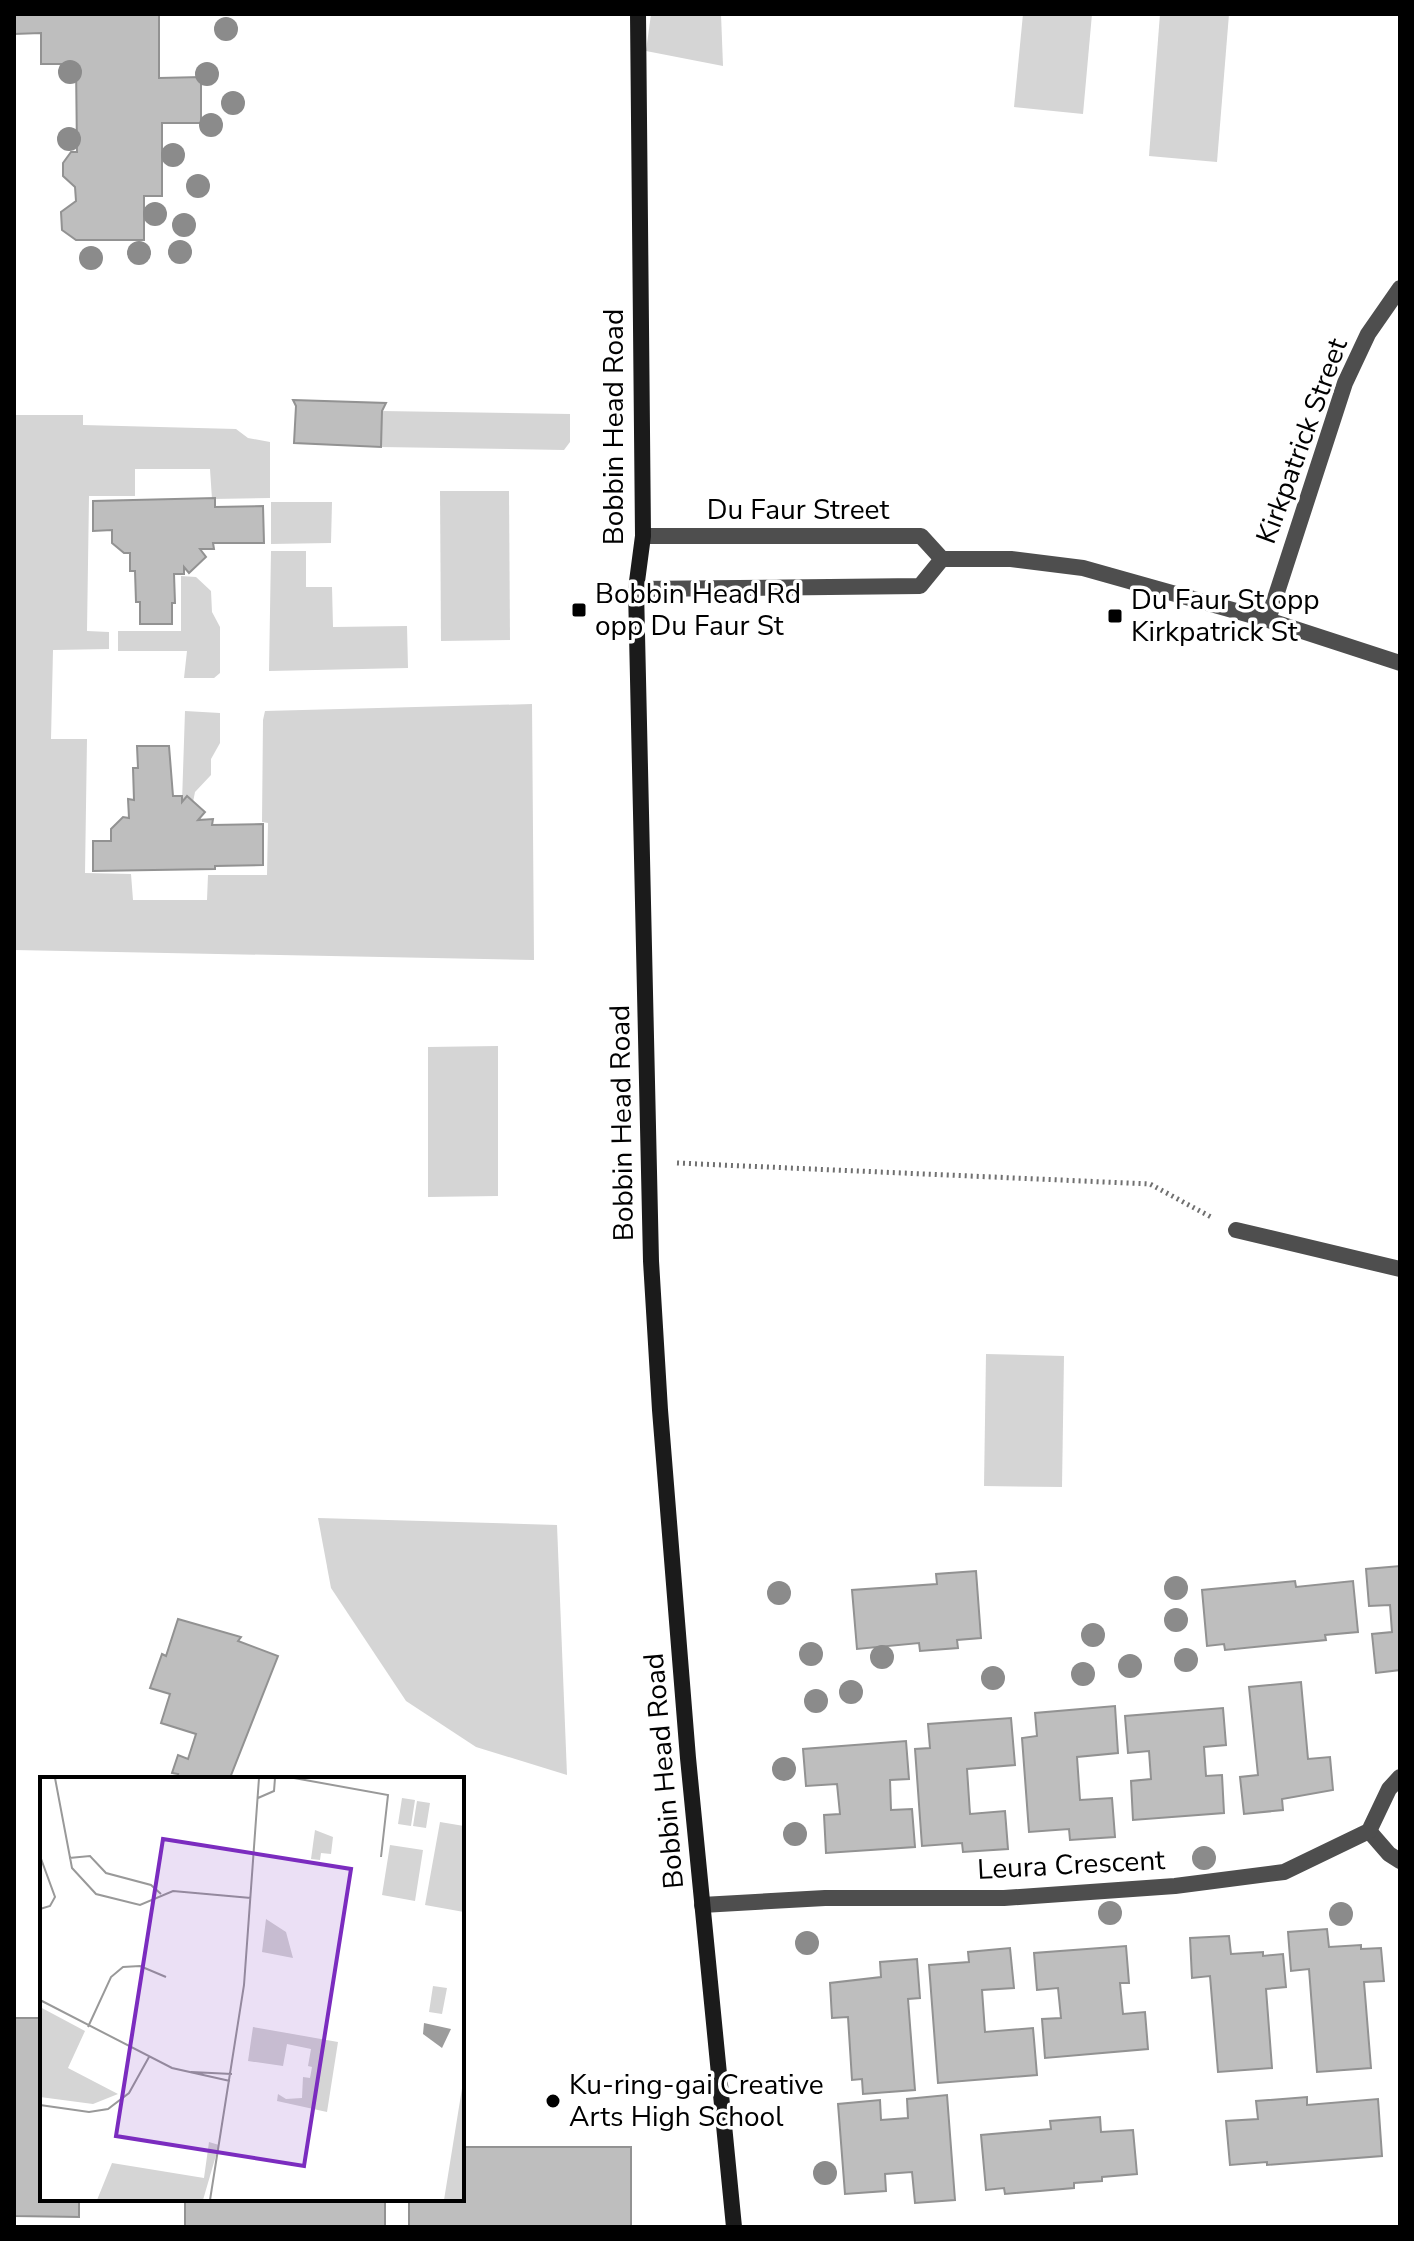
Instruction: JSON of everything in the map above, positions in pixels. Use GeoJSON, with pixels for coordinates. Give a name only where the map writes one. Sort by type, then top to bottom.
{"type":"FeatureCollection","features":[{"type":"Feature","properties":{"kind":"main road","name":"Bobbin Head Road"},"geometry":{"type":"LineString","coordinates":[[638,14],[643,536],[636,589],[651,1261],[660,1410],[702,1905],[734,2227]]}},
{"type":"Feature","properties":{"kind":"street","name":"Kirkpatrick Street"},"geometry":{"type":"LineString","coordinates":[[1268,620],[1345,383],[1368,334],[1400,288]]}},
{"type":"Feature","properties":{"kind":"street","name":"Du Faur Street"},"geometry":{"type":"LineString","coordinates":[[643,536],[921,536],[942,559]]}},
{"type":"Feature","properties":{"kind":"street"},"geometry":{"type":"LineString","coordinates":[[636,589],[920,586],[942,559],[1011,559],[1083,568],[1268,620],[1400,663]]}},
{"type":"Feature","properties":{"kind":"street"},"geometry":{"type":"LineString","coordinates":[[1236,1230],[1400,1269]]}},
{"type":"Feature","properties":{"kind":"street"},"geometry":{"type":"LineString","coordinates":[[1400,1777],[1389,1789],[1369,1831],[1389,1854],[1400,1861]]}},
{"type":"Feature","properties":{"kind":"street","name":"Leura Crescent"},"geometry":{"type":"LineString","coordinates":[[702,1905],[825,1898],[1004,1898],[1175,1886],[1284,1872],[1369,1831]]}},
{"type":"Feature","properties":{"kind":"path"},"geometry":{"type":"LineString","coordinates":[[650,1162],[1150,1184],[1236,1230]]}},
{"type":"Feature","properties":{"kind":"shaded area"},"geometry":{"type":"Polygon","coordinates":[[[651,14],[721,14],[723,66],[646,51],[651,14]]]}},
{"type":"Feature","properties":{"kind":"shaded area"},"geometry":{"type":"Polygon","coordinates":[[[1023,14],[1092,14],[1083,114],[1014,107],[1023,14]]]}},
{"type":"Feature","properties":{"kind":"shaded area"},"geometry":{"type":"Polygon","coordinates":[[[1160,14],[1229,14],[1217,162],[1149,156],[1160,14]]]}},
{"type":"Feature","properties":{"kind":"shaded area"},"geometry":{"type":"Polygon","coordinates":[[[382,411],[570,414],[570,442],[564,450],[381,447],[382,411]]]}},
{"type":"Feature","properties":{"kind":"shaded area"},"geometry":{"type":"Polygon","coordinates":[[[14,415],[83,415],[83,425],[236,429],[248,438],[270,442],[270,498],[212,499],[210,469],[135,469],[135,496],[89,496],[87,631],[109,632],[109,649],[53,650],[51,739],[87,739],[85,873],[131,874],[133,900],[207,900],[208,875],[267,875],[268,823],[262,822],[265,711],[532,704],[534,960],[14,950],[14,415]]]}},
{"type":"Feature","properties":{"kind":"shaded area"},"geometry":{"type":"Polygon","coordinates":[[[440,491],[509,491],[510,640],[441,641],[440,491]]]}},
{"type":"Feature","properties":{"kind":"shaded area"},"geometry":{"type":"Polygon","coordinates":[[[271,502],[332,502],[331,543],[271,544],[271,502]]]}},
{"type":"Feature","properties":{"kind":"shaded area"},"geometry":{"type":"Polygon","coordinates":[[[271,551],[306,551],[306,587],[332,587],[333,627],[407,626],[408,668],[269,671],[271,551]]]}},
{"type":"Feature","properties":{"kind":"shaded area"},"geometry":{"type":"Polygon","coordinates":[[[181,576],[196,577],[211,591],[212,612],[220,627],[220,673],[214,678],[184,678],[187,651],[118,651],[118,631],[181,631],[181,576]]]}},
{"type":"Feature","properties":{"kind":"shaded area"},"geometry":{"type":"Polygon","coordinates":[[[185,711],[220,713],[220,743],[211,759],[211,775],[195,792],[193,802],[187,796],[182,802],[185,711]]]}},
{"type":"Feature","properties":{"kind":"shaded area"},"geometry":{"type":"Polygon","coordinates":[[[498,1046],[498,1196],[428,1197],[428,1047],[498,1046]]]}},
{"type":"Feature","properties":{"kind":"shaded area"},"geometry":{"type":"Polygon","coordinates":[[[986,1354],[1064,1356],[1062,1487],[984,1486],[986,1354]]]}},
{"type":"Feature","properties":{"kind":"shaded area"},"geometry":{"type":"Polygon","coordinates":[[[318,1518],[557,1525],[567,1775],[476,1747],[406,1701],[331,1588],[318,1518]]]}},
{"type":"Feature","properties":{"kind":"building"},"geometry":{"type":"Polygon","coordinates":[[[14,14],[159,14],[159,78],[201,77],[201,123],[162,123],[162,196],[144,196],[144,240],[76,240],[62,230],[61,212],[76,201],[75,187],[63,176],[63,163],[71,152],[77,152],[76,64],[41,64],[41,33],[14,34],[14,14]]]}},
{"type":"Feature","properties":{"kind":"building"},"geometry":{"type":"Polygon","coordinates":[[[293,400],[386,403],[382,411],[381,447],[294,443],[296,406],[293,400]]]}},
{"type":"Feature","properties":{"kind":"building"},"geometry":{"type":"Polygon","coordinates":[[[215,498],[215,507],[263,506],[264,543],[213,543],[214,549],[200,549],[206,557],[189,573],[184,567],[184,574],[174,574],[172,624],[140,624],[140,602],[136,602],[135,571],[130,571],[130,553],[124,553],[112,543],[112,530],[93,531],[93,501],[215,498]]]}},
{"type":"Feature","properties":{"kind":"building"},"geometry":{"type":"Polygon","coordinates":[[[137,746],[169,746],[173,796],[182,796],[182,802],[187,796],[205,812],[198,820],[213,819],[212,825],[263,824],[263,865],[93,871],[93,841],[111,841],[111,829],[123,817],[129,818],[128,799],[134,800],[133,768],[138,768],[137,746]]]}},
{"type":"Feature","properties":{"kind":"building"},"geometry":{"type":"Polygon","coordinates":[[[1400,1566],[1400,1670],[1376,1673],[1372,1634],[1392,1632],[1390,1605],[1369,1606],[1366,1569],[1400,1566]]]}},
{"type":"Feature","properties":{"kind":"building"},"geometry":{"type":"Polygon","coordinates":[[[976,1571],[981,1638],[957,1640],[958,1648],[920,1651],[919,1643],[857,1649],[852,1590],[937,1584],[936,1574],[976,1571]]]}},
{"type":"Feature","properties":{"kind":"building"},"geometry":{"type":"Polygon","coordinates":[[[1295,1581],[1296,1587],[1353,1581],[1358,1632],[1325,1635],[1326,1640],[1225,1650],[1224,1644],[1207,1646],[1202,1590],[1295,1581]]]}},
{"type":"Feature","properties":{"kind":"building"},"geometry":{"type":"Polygon","coordinates":[[[178,1619],[241,1637],[238,1641],[278,1656],[230,1777],[177,1777],[178,1774],[172,1773],[178,1755],[188,1759],[196,1734],[161,1723],[170,1694],[150,1688],[162,1654],[166,1656],[178,1619]]]}},
{"type":"Feature","properties":{"kind":"building"},"geometry":{"type":"Polygon","coordinates":[[[1301,1682],[1308,1759],[1330,1757],[1333,1790],[1282,1799],[1283,1810],[1244,1814],[1240,1777],[1258,1775],[1249,1687],[1301,1682]]]}},
{"type":"Feature","properties":{"kind":"building"},"geometry":{"type":"Polygon","coordinates":[[[1115,1706],[1118,1753],[1077,1757],[1080,1800],[1112,1798],[1115,1837],[1070,1840],[1069,1829],[1029,1832],[1022,1738],[1037,1736],[1035,1713],[1115,1706]]]}},
{"type":"Feature","properties":{"kind":"building"},"geometry":{"type":"Polygon","coordinates":[[[1223,1708],[1226,1745],[1204,1747],[1206,1776],[1222,1775],[1224,1813],[1133,1820],[1131,1781],[1151,1779],[1149,1751],[1128,1753],[1125,1716],[1223,1708]]]}},
{"type":"Feature","properties":{"kind":"building"},"geometry":{"type":"Polygon","coordinates":[[[1011,1718],[1015,1765],[967,1769],[970,1814],[1005,1811],[1008,1849],[963,1852],[962,1843],[922,1846],[915,1749],[930,1748],[928,1724],[1011,1718]]]}},
{"type":"Feature","properties":{"kind":"building"},"geometry":{"type":"Polygon","coordinates":[[[906,1741],[909,1779],[890,1780],[891,1810],[912,1809],[915,1847],[826,1853],[824,1815],[840,1814],[837,1784],[806,1786],[803,1749],[906,1741]]]}},
{"type":"Feature","properties":{"kind":"building"},"geometry":{"type":"Polygon","coordinates":[[[1327,1929],[1329,1947],[1361,1945],[1361,1949],[1381,1948],[1384,1981],[1364,1982],[1371,2068],[1317,2072],[1309,1969],[1291,1971],[1288,1932],[1327,1929]]]}},
{"type":"Feature","properties":{"kind":"building"},"geometry":{"type":"Polygon","coordinates":[[[1229,1936],[1231,1954],[1283,1954],[1286,1987],[1266,1989],[1272,2068],[1218,2072],[1210,1976],[1192,1978],[1190,1938],[1229,1936]]]}},
{"type":"Feature","properties":{"kind":"building"},"geometry":{"type":"Polygon","coordinates":[[[1126,1946],[1129,1983],[1120,1983],[1123,2014],[1145,2012],[1148,2049],[1045,2058],[1042,2019],[1061,2018],[1058,1988],[1037,1990],[1034,1953],[1126,1946]]]}},
{"type":"Feature","properties":{"kind":"building"},"geometry":{"type":"Polygon","coordinates":[[[1010,1948],[1014,1988],[982,1990],[985,2032],[1033,2028],[1037,2075],[938,2083],[929,1965],[969,1962],[968,1952],[1010,1948]]]}},
{"type":"Feature","properties":{"kind":"building"},"geometry":{"type":"Polygon","coordinates":[[[917,1959],[920,1998],[908,1999],[915,2090],[863,2094],[862,2079],[852,2080],[848,2017],[832,2018],[830,1983],[881,1977],[880,1962],[917,1959]]]}},
{"type":"Feature","properties":{"kind":"building"},"geometry":{"type":"Polygon","coordinates":[[[14,2018],[40,2018],[40,2201],[79,2201],[79,2217],[14,2216],[14,2018]]]}},
{"type":"Feature","properties":{"kind":"building"},"geometry":{"type":"Polygon","coordinates":[[[947,2095],[955,2200],[915,2203],[912,2172],[885,2174],[886,2191],[845,2194],[838,2104],[880,2100],[881,2120],[908,2118],[907,2099],[947,2095]]]}},
{"type":"Feature","properties":{"kind":"building"},"geometry":{"type":"Polygon","coordinates":[[[1307,2097],[1307,2105],[1378,2099],[1382,2156],[1230,2165],[1226,2121],[1258,2119],[1256,2101],[1307,2097]]]}},
{"type":"Feature","properties":{"kind":"building"},"geometry":{"type":"Polygon","coordinates":[[[1100,2117],[1101,2132],[1133,2130],[1137,2174],[1074,2183],[1074,2188],[1005,2194],[1004,2188],[986,2190],[981,2135],[1051,2129],[1050,2121],[1100,2117]]]}},
{"type":"Feature","properties":{"kind":"building"},"geometry":{"type":"Polygon","coordinates":[[[464,2147],[631,2147],[631,2227],[409,2227],[409,2201],[464,2201],[464,2147]]]}},
{"type":"Feature","properties":{"kind":"building"},"geometry":{"type":"Polygon","coordinates":[[[185,2201],[385,2201],[385,2227],[185,2227],[185,2201]]]}},
{"type":"Feature","properties":{"kind":"place","name":"Bobbin Head Rd opp Du Faur St"},"geometry":{"type":"Point","coordinates":[579,610]}},
{"type":"Feature","properties":{"kind":"place","name":"Du Faur St opp Kirkpatrick St"},"geometry":{"type":"Point","coordinates":[1115,616]}},
{"type":"Feature","properties":{"kind":"place","name":"Ku-ring-gai Creative Arts High School"},"geometry":{"type":"Point","coordinates":[553,2101]}}]}
